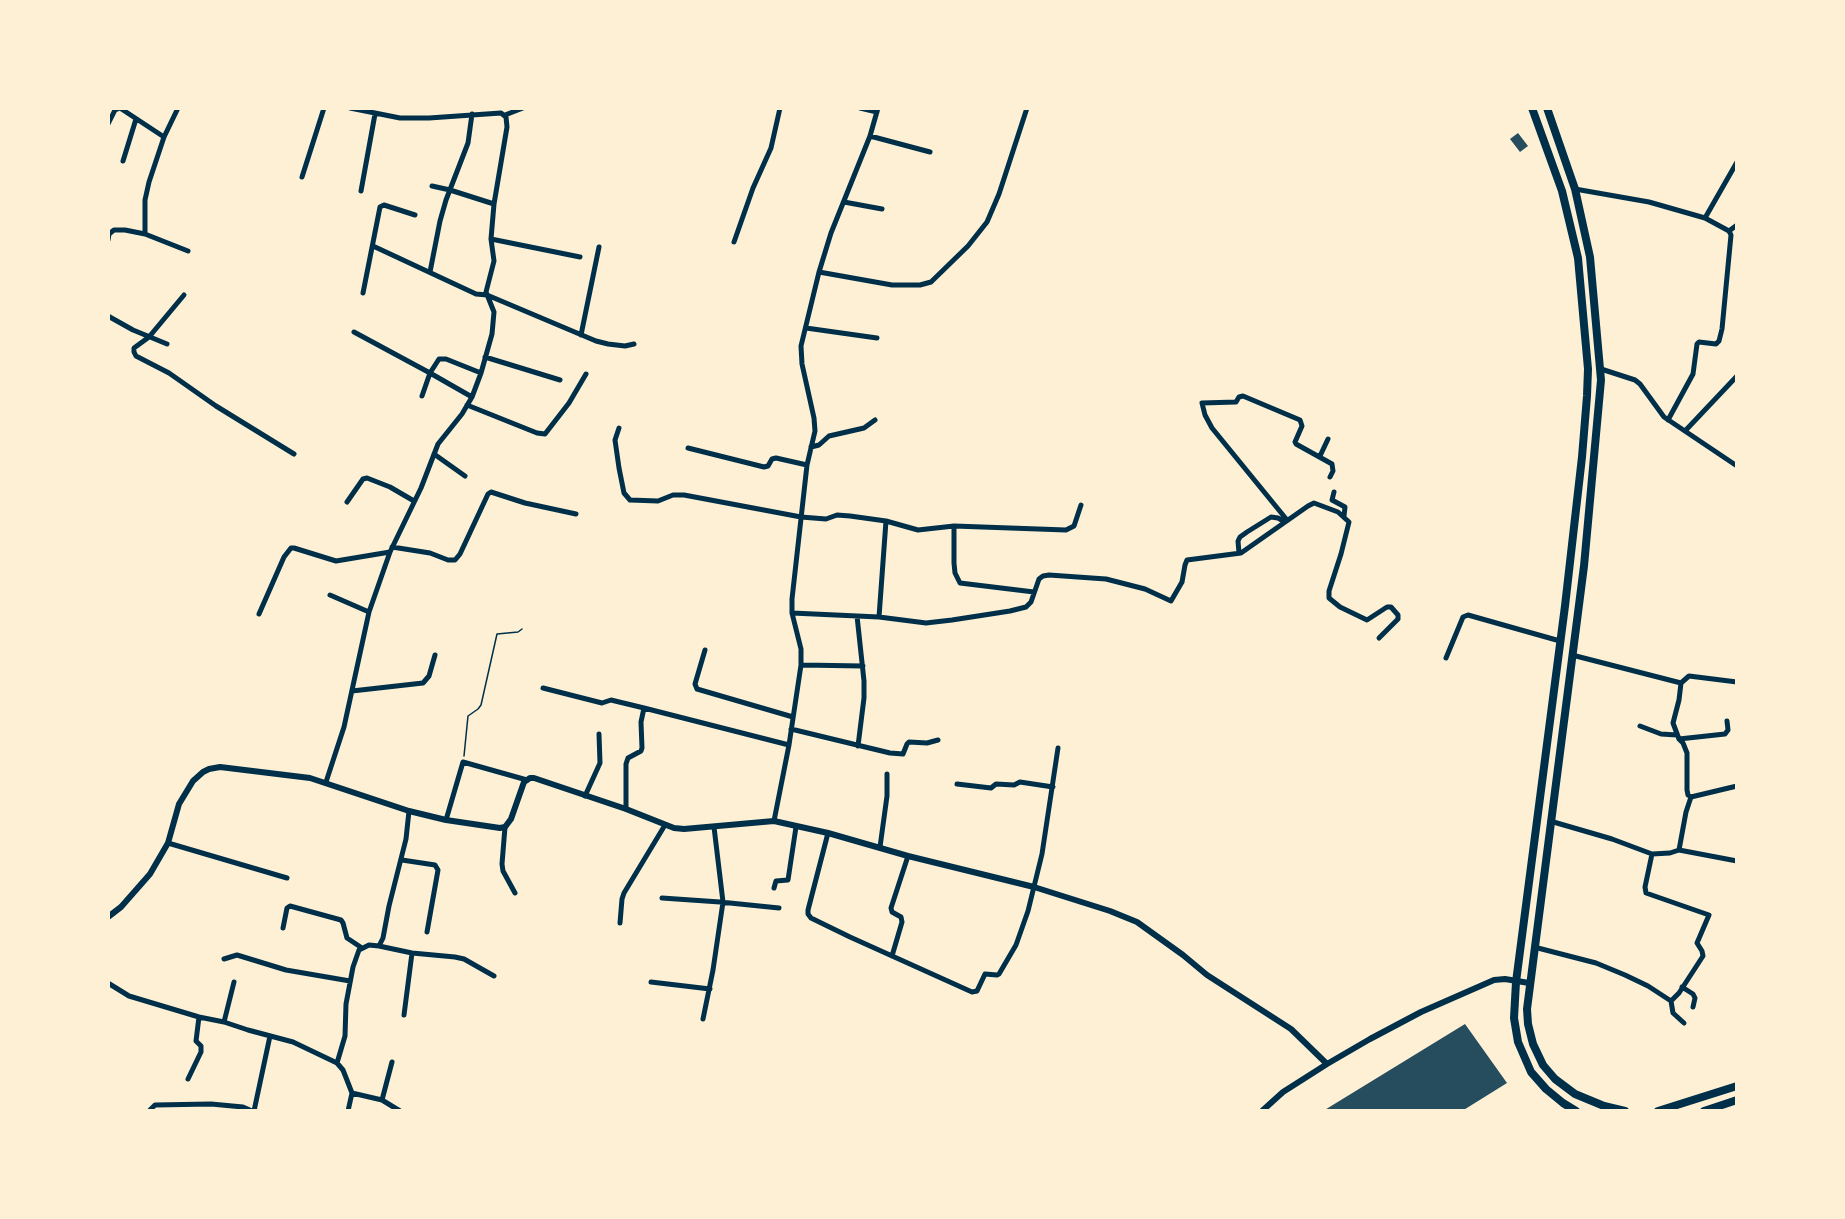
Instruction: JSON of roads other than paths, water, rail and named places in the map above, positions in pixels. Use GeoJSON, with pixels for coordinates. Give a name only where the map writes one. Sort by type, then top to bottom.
{"type":"FeatureCollection","features":[{"type":"Feature","properties":{"kind":"main road"},"geometry":{"type":"LineString","coordinates":[[1532,108],[1562,191],[1576,247],[1588,369],[1587,401],[1570,565],[1516,982],[1514,1018],[1518,1042],[1531,1072],[1546,1089],[1576,1111]]}},
{"type":"Feature","properties":{"kind":"main road"},"geometry":{"type":"LineString","coordinates":[[1547,108],[1575,189],[1590,257],[1601,369],[1584,566],[1529,983],[1528,1024],[1533,1044],[1543,1065],[1555,1079],[1575,1094],[1604,1106],[1625,1111]]}},
{"type":"Feature","properties":{"kind":"main road"},"geometry":{"type":"LineString","coordinates":[[1570,565],[1584,566]]}},
{"type":"Feature","properties":{"kind":"main road"},"geometry":{"type":"LineString","coordinates":[[1540,792],[1554,794]]}},
{"type":"Feature","properties":{"kind":"main road"},"geometry":{"type":"LineString","coordinates":[[1658,1111],[1737,1086]]}},
{"type":"Feature","properties":{"kind":"main road"},"geometry":{"type":"LineString","coordinates":[[1704,1111],[1737,1100]]}},
{"type":"Feature","properties":{"kind":"street"},"geometry":{"type":"LineString","coordinates":[[108,124],[117,108],[164,137]]}},
{"type":"Feature","properties":{"kind":"street"},"geometry":{"type":"LineString","coordinates":[[145,234],[145,200],[164,137],[178,108]]}},
{"type":"Feature","properties":{"kind":"street"},"geometry":{"type":"LineString","coordinates":[[302,177],[324,108]]}},
{"type":"Feature","properties":{"kind":"street"},"geometry":{"type":"LineString","coordinates":[[350,108],[415,119],[492,112],[505,115],[523,108]]}},
{"type":"Feature","properties":{"kind":"street"},"geometry":{"type":"LineString","coordinates":[[448,116],[449,108]]}},
{"type":"Feature","properties":{"kind":"street"},"geometry":{"type":"LineString","coordinates":[[734,242],[755,182],[775,136],[780,108]]}},
{"type":"Feature","properties":{"kind":"street"},"geometry":{"type":"LineString","coordinates":[[774,821],[789,745],[801,665],[801,649],[792,613],[793,591],[814,418],[801,355],[819,272],[831,233],[870,136],[878,110],[860,108]]}},
{"type":"Feature","properties":{"kind":"street"},"geometry":{"type":"LineString","coordinates":[[819,272],[892,285],[922,285],[931,282],[968,246],[990,215],[1027,108]]}},
{"type":"Feature","properties":{"kind":"street"},"geometry":{"type":"LineString","coordinates":[[361,191],[377,112]]}},
{"type":"Feature","properties":{"kind":"street"},"geometry":{"type":"LineString","coordinates":[[430,272],[441,216],[468,142],[472,114]]}},
{"type":"Feature","properties":{"kind":"street"},"geometry":{"type":"LineString","coordinates":[[326,782],[344,727],[369,612],[391,549],[441,439],[472,397],[492,334],[495,317],[486,290],[494,261],[491,239],[494,204],[506,137],[505,115]]}},
{"type":"Feature","properties":{"kind":"street"},"geometry":{"type":"LineString","coordinates":[[123,160],[136,119]]}},
{"type":"Feature","properties":{"kind":"street"},"geometry":{"type":"LineString","coordinates":[[870,136],[930,152]]}},
{"type":"Feature","properties":{"kind":"street"},"geometry":{"type":"LineString","coordinates":[[1705,218],[1737,162]]}},
{"type":"Feature","properties":{"kind":"street"},"geometry":{"type":"LineString","coordinates":[[432,186],[494,204]]}},
{"type":"Feature","properties":{"kind":"street"},"geometry":{"type":"LineString","coordinates":[[1575,189],[1649,202],[1705,218],[1729,231],[1732,239],[1719,341],[1716,344],[1699,342],[1697,344],[1693,374],[1668,420]]}},
{"type":"Feature","properties":{"kind":"street"},"geometry":{"type":"LineString","coordinates":[[844,202],[882,209]]}},
{"type":"Feature","properties":{"kind":"street"},"geometry":{"type":"LineString","coordinates":[[363,293],[381,206],[387,205],[416,215]]}},
{"type":"Feature","properties":{"kind":"street"},"geometry":{"type":"LineString","coordinates":[[1729,231],[1737,225]]}},
{"type":"Feature","properties":{"kind":"street"},"geometry":{"type":"LineString","coordinates":[[108,240],[109,234],[114,230],[145,234],[188,251]]}},
{"type":"Feature","properties":{"kind":"street"},"geometry":{"type":"LineString","coordinates":[[491,239],[580,257]]}},
{"type":"Feature","properties":{"kind":"street"},"geometry":{"type":"LineString","coordinates":[[373,246],[476,294],[486,295],[581,335],[608,344],[625,346],[634,344]]}},
{"type":"Feature","properties":{"kind":"street"},"geometry":{"type":"LineString","coordinates":[[581,335],[600,247]]}},
{"type":"Feature","properties":{"kind":"street"},"geometry":{"type":"LineString","coordinates":[[1729,271],[1737,273]]}},
{"type":"Feature","properties":{"kind":"street"},"geometry":{"type":"LineString","coordinates":[[184,295],[149,337],[134,348],[136,356],[171,375],[294,454]]}},
{"type":"Feature","properties":{"kind":"street"},"geometry":{"type":"LineString","coordinates":[[108,316],[167,344]]}},
{"type":"Feature","properties":{"kind":"street"},"geometry":{"type":"LineString","coordinates":[[806,328],[877,338]]}},
{"type":"Feature","properties":{"kind":"street"},"geometry":{"type":"LineString","coordinates":[[354,332],[472,397]]}},
{"type":"Feature","properties":{"kind":"street"},"geometry":{"type":"LineString","coordinates":[[485,357],[560,380]]}},
{"type":"Feature","properties":{"kind":"street"},"geometry":{"type":"LineString","coordinates":[[422,396],[430,373],[437,361],[442,358],[481,373]]}},
{"type":"Feature","properties":{"kind":"street"},"geometry":{"type":"LineString","coordinates":[[1601,369],[1627,376],[1640,384],[1668,420],[1737,466]]}},
{"type":"Feature","properties":{"kind":"street"},"geometry":{"type":"LineString","coordinates":[[468,405],[544,434],[569,403],[586,374]]}},
{"type":"Feature","properties":{"kind":"street"},"geometry":{"type":"LineString","coordinates":[[1685,431],[1737,376]]}},
{"type":"Feature","properties":{"kind":"street"},"geometry":{"type":"LineString","coordinates":[[1286,521],[1212,428],[1202,403],[1236,402],[1239,397],[1243,396],[1290,415],[1302,422],[1296,444],[1332,464],[1333,471],[1330,477]]}},
{"type":"Feature","properties":{"kind":"street"},"geometry":{"type":"LineString","coordinates":[[811,447],[819,446],[830,436],[864,428],[875,420]]}},
{"type":"Feature","properties":{"kind":"street"},"geometry":{"type":"LineString","coordinates":[[619,428],[615,440],[618,468],[624,493],[630,500],[658,501],[673,495],[684,495],[801,517],[826,519],[838,514],[886,521],[913,529],[954,526],[1069,529],[1076,524],[1081,505]]}},
{"type":"Feature","properties":{"kind":"street"},"geometry":{"type":"LineString","coordinates":[[1320,456],[1328,439]]}},
{"type":"Feature","properties":{"kind":"street"},"geometry":{"type":"LineString","coordinates":[[688,448],[764,467],[776,458],[807,465]]}},
{"type":"Feature","properties":{"kind":"street"},"geometry":{"type":"LineString","coordinates":[[434,454],[465,476]]}},
{"type":"Feature","properties":{"kind":"street"},"geometry":{"type":"LineString","coordinates":[[347,502],[363,479],[367,478],[390,486],[414,501]]}},
{"type":"Feature","properties":{"kind":"street"},"geometry":{"type":"LineString","coordinates":[[259,614],[284,557],[291,548],[336,561],[391,549],[430,553],[448,560],[455,560],[491,492],[525,503],[576,514]]}},
{"type":"Feature","properties":{"kind":"street"},"geometry":{"type":"LineString","coordinates":[[1334,492],[1332,500],[1345,507],[1344,516]]}},
{"type":"Feature","properties":{"kind":"street"},"geometry":{"type":"LineString","coordinates":[[792,613],[879,616],[926,623],[1010,611],[1026,607],[1031,602],[1039,579],[1049,575],[1106,579],[1145,589],[1171,602],[1182,582],[1187,560],[1239,553],[1314,503],[1329,507],[1344,516],[1348,522],[1329,598],[1340,607],[1367,620],[1387,607],[1391,607],[1398,615],[1398,619],[1379,638]]}},
{"type":"Feature","properties":{"kind":"street"},"geometry":{"type":"LineString","coordinates":[[1239,553],[1238,541],[1247,532],[1271,517],[1286,521]]}},
{"type":"Feature","properties":{"kind":"street"},"geometry":{"type":"LineString","coordinates":[[879,616],[886,521]]}},
{"type":"Feature","properties":{"kind":"street"},"geometry":{"type":"LineString","coordinates":[[954,526],[954,563],[960,583],[1034,592]]}},
{"type":"Feature","properties":{"kind":"street"},"geometry":{"type":"LineString","coordinates":[[330,595],[369,612]]}},
{"type":"Feature","properties":{"kind":"street"},"geometry":{"type":"LineString","coordinates":[[1446,658],[1463,617],[1468,615],[1560,641]]}},
{"type":"Feature","properties":{"kind":"street"},"geometry":{"type":"LineString","coordinates":[[857,616],[864,698],[858,746]]}},
{"type":"Feature","properties":{"kind":"street"},"geometry":{"type":"LineString","coordinates":[[705,650],[695,684],[697,689],[793,717]]}},
{"type":"Feature","properties":{"kind":"street"},"geometry":{"type":"LineString","coordinates":[[352,691],[423,683],[429,676],[435,655]]}},
{"type":"Feature","properties":{"kind":"street"},"geometry":{"type":"LineString","coordinates":[[1572,655],[1681,683]]}},
{"type":"Feature","properties":{"kind":"street"},"geometry":{"type":"LineString","coordinates":[[801,665],[863,666]]}},
{"type":"Feature","properties":{"kind":"street"},"geometry":{"type":"LineString","coordinates":[[1691,797],[1687,791],[1687,753],[1672,723],[1681,683],[1689,676],[1737,682]]}},
{"type":"Feature","properties":{"kind":"street"},"geometry":{"type":"LineString","coordinates":[[543,688],[602,703],[611,700],[789,745]]}},
{"type":"Feature","properties":{"kind":"street"},"geometry":{"type":"LineString","coordinates":[[626,808],[626,764],[628,758],[641,751],[642,748],[641,722],[644,708]]}},
{"type":"Feature","properties":{"kind":"street"},"geometry":{"type":"LineString","coordinates":[[1640,726],[1661,734],[1678,737],[1725,734],[1728,730],[1727,721]]}},
{"type":"Feature","properties":{"kind":"street"},"geometry":{"type":"LineString","coordinates":[[791,729],[858,746],[903,754],[909,742],[927,743],[938,740]]}},
{"type":"Feature","properties":{"kind":"street"},"geometry":{"type":"LineString","coordinates":[[585,796],[600,764],[599,734]]}},
{"type":"Feature","properties":{"kind":"street"},"geometry":{"type":"LineString","coordinates":[[828,834],[807,914],[811,918],[892,956],[972,992],[977,991],[985,974],[998,975],[1016,945],[1042,854],[1058,748]]}},
{"type":"Feature","properties":{"kind":"street"},"geometry":{"type":"LineString","coordinates":[[446,820],[463,762],[527,780],[539,779],[626,808],[664,825],[684,830],[774,821],[1034,887],[1093,905],[1137,922],[1207,975],[1291,1029],[1327,1064]]}},
{"type":"Feature","properties":{"kind":"street"},"geometry":{"type":"LineString","coordinates":[[108,916],[121,907],[156,865],[168,843],[179,804],[193,781],[208,769],[220,767],[326,782],[409,812],[446,820],[505,828]]}},
{"type":"Feature","properties":{"kind":"street"},"geometry":{"type":"LineString","coordinates":[[880,847],[887,796],[887,774]]}},
{"type":"Feature","properties":{"kind":"street"},"geometry":{"type":"LineString","coordinates":[[515,893],[503,871],[505,828],[511,819],[522,785],[527,780]]}},
{"type":"Feature","properties":{"kind":"street"},"geometry":{"type":"LineString","coordinates":[[957,784],[991,789],[996,784],[1014,785],[1020,782],[1053,787]]}},
{"type":"Feature","properties":{"kind":"street"},"geometry":{"type":"LineString","coordinates":[[1691,797],[1737,786]]}},
{"type":"Feature","properties":{"kind":"street"},"geometry":{"type":"LineString","coordinates":[[1679,850],[1691,797]]}},
{"type":"Feature","properties":{"kind":"street"},"geometry":{"type":"LineString","coordinates":[[379,946],[402,860],[409,812]]}},
{"type":"Feature","properties":{"kind":"street"},"geometry":{"type":"LineString","coordinates":[[1550,821],[1622,842],[1652,854],[1679,850],[1737,861]]}},
{"type":"Feature","properties":{"kind":"street"},"geometry":{"type":"LineString","coordinates":[[620,923],[624,893],[664,825]]}},
{"type":"Feature","properties":{"kind":"street"},"geometry":{"type":"LineString","coordinates":[[703,1019],[710,989],[723,902],[714,826]]}},
{"type":"Feature","properties":{"kind":"street"},"geometry":{"type":"LineString","coordinates":[[774,888],[776,881],[788,880],[796,827]]}},
{"type":"Feature","properties":{"kind":"street"},"geometry":{"type":"LineString","coordinates":[[168,843],[287,878]]}},
{"type":"Feature","properties":{"kind":"street"},"geometry":{"type":"LineString","coordinates":[[1652,854],[1645,887],[1646,893],[1709,915],[1697,943],[1703,956],[1679,993],[1671,1001]]}},
{"type":"Feature","properties":{"kind":"street"},"geometry":{"type":"LineString","coordinates":[[892,956],[902,922],[901,917],[892,912],[891,908],[908,856]]}},
{"type":"Feature","properties":{"kind":"street"},"geometry":{"type":"LineString","coordinates":[[402,860],[435,866],[438,870],[427,932]]}},
{"type":"Feature","properties":{"kind":"street"},"geometry":{"type":"LineString","coordinates":[[662,898],[779,909]]}},
{"type":"Feature","properties":{"kind":"street"},"geometry":{"type":"LineString","coordinates":[[283,928],[287,908],[290,906],[343,921],[347,938],[362,948]]}},
{"type":"Feature","properties":{"kind":"street"},"geometry":{"type":"LineString","coordinates":[[337,1063],[345,1036],[346,1004],[350,981],[357,952],[362,948],[369,945],[411,953],[455,957],[464,959],[494,976]]}},
{"type":"Feature","properties":{"kind":"street"},"geometry":{"type":"LineString","coordinates":[[1534,947],[1586,960],[1648,986],[1671,1001],[1673,1013],[1684,1023]]}},
{"type":"Feature","properties":{"kind":"street"},"geometry":{"type":"LineString","coordinates":[[404,1015],[411,953]]}},
{"type":"Feature","properties":{"kind":"street"},"geometry":{"type":"LineString","coordinates":[[224,959],[237,956],[286,970],[350,981]]}},
{"type":"Feature","properties":{"kind":"street"},"geometry":{"type":"LineString","coordinates":[[1262,1111],[1283,1092],[1401,1022],[1500,979],[1529,983]]}},
{"type":"Feature","properties":{"kind":"street"},"geometry":{"type":"LineString","coordinates":[[224,1022],[234,982]]}},
{"type":"Feature","properties":{"kind":"street"},"geometry":{"type":"LineString","coordinates":[[651,982],[710,989]]}},
{"type":"Feature","properties":{"kind":"street"},"geometry":{"type":"LineString","coordinates":[[108,983],[129,996],[293,1042],[337,1063],[343,1070],[352,1093],[348,1111]]}},
{"type":"Feature","properties":{"kind":"street"},"geometry":{"type":"LineString","coordinates":[[1682,987],[1693,994],[1695,998],[1693,1007]]}},
{"type":"Feature","properties":{"kind":"street"},"geometry":{"type":"LineString","coordinates":[[188,1079],[201,1052],[201,1046],[196,1041],[199,1017]]}},
{"type":"Feature","properties":{"kind":"street"},"geometry":{"type":"LineString","coordinates":[[149,1111],[155,1105],[211,1104],[243,1107],[253,1111],[270,1036]]}},
{"type":"Feature","properties":{"kind":"street"},"geometry":{"type":"LineString","coordinates":[[382,1100],[392,1062]]}},
{"type":"Feature","properties":{"kind":"street"},"geometry":{"type":"LineString","coordinates":[[352,1093],[382,1100],[400,1111]]}}]}
